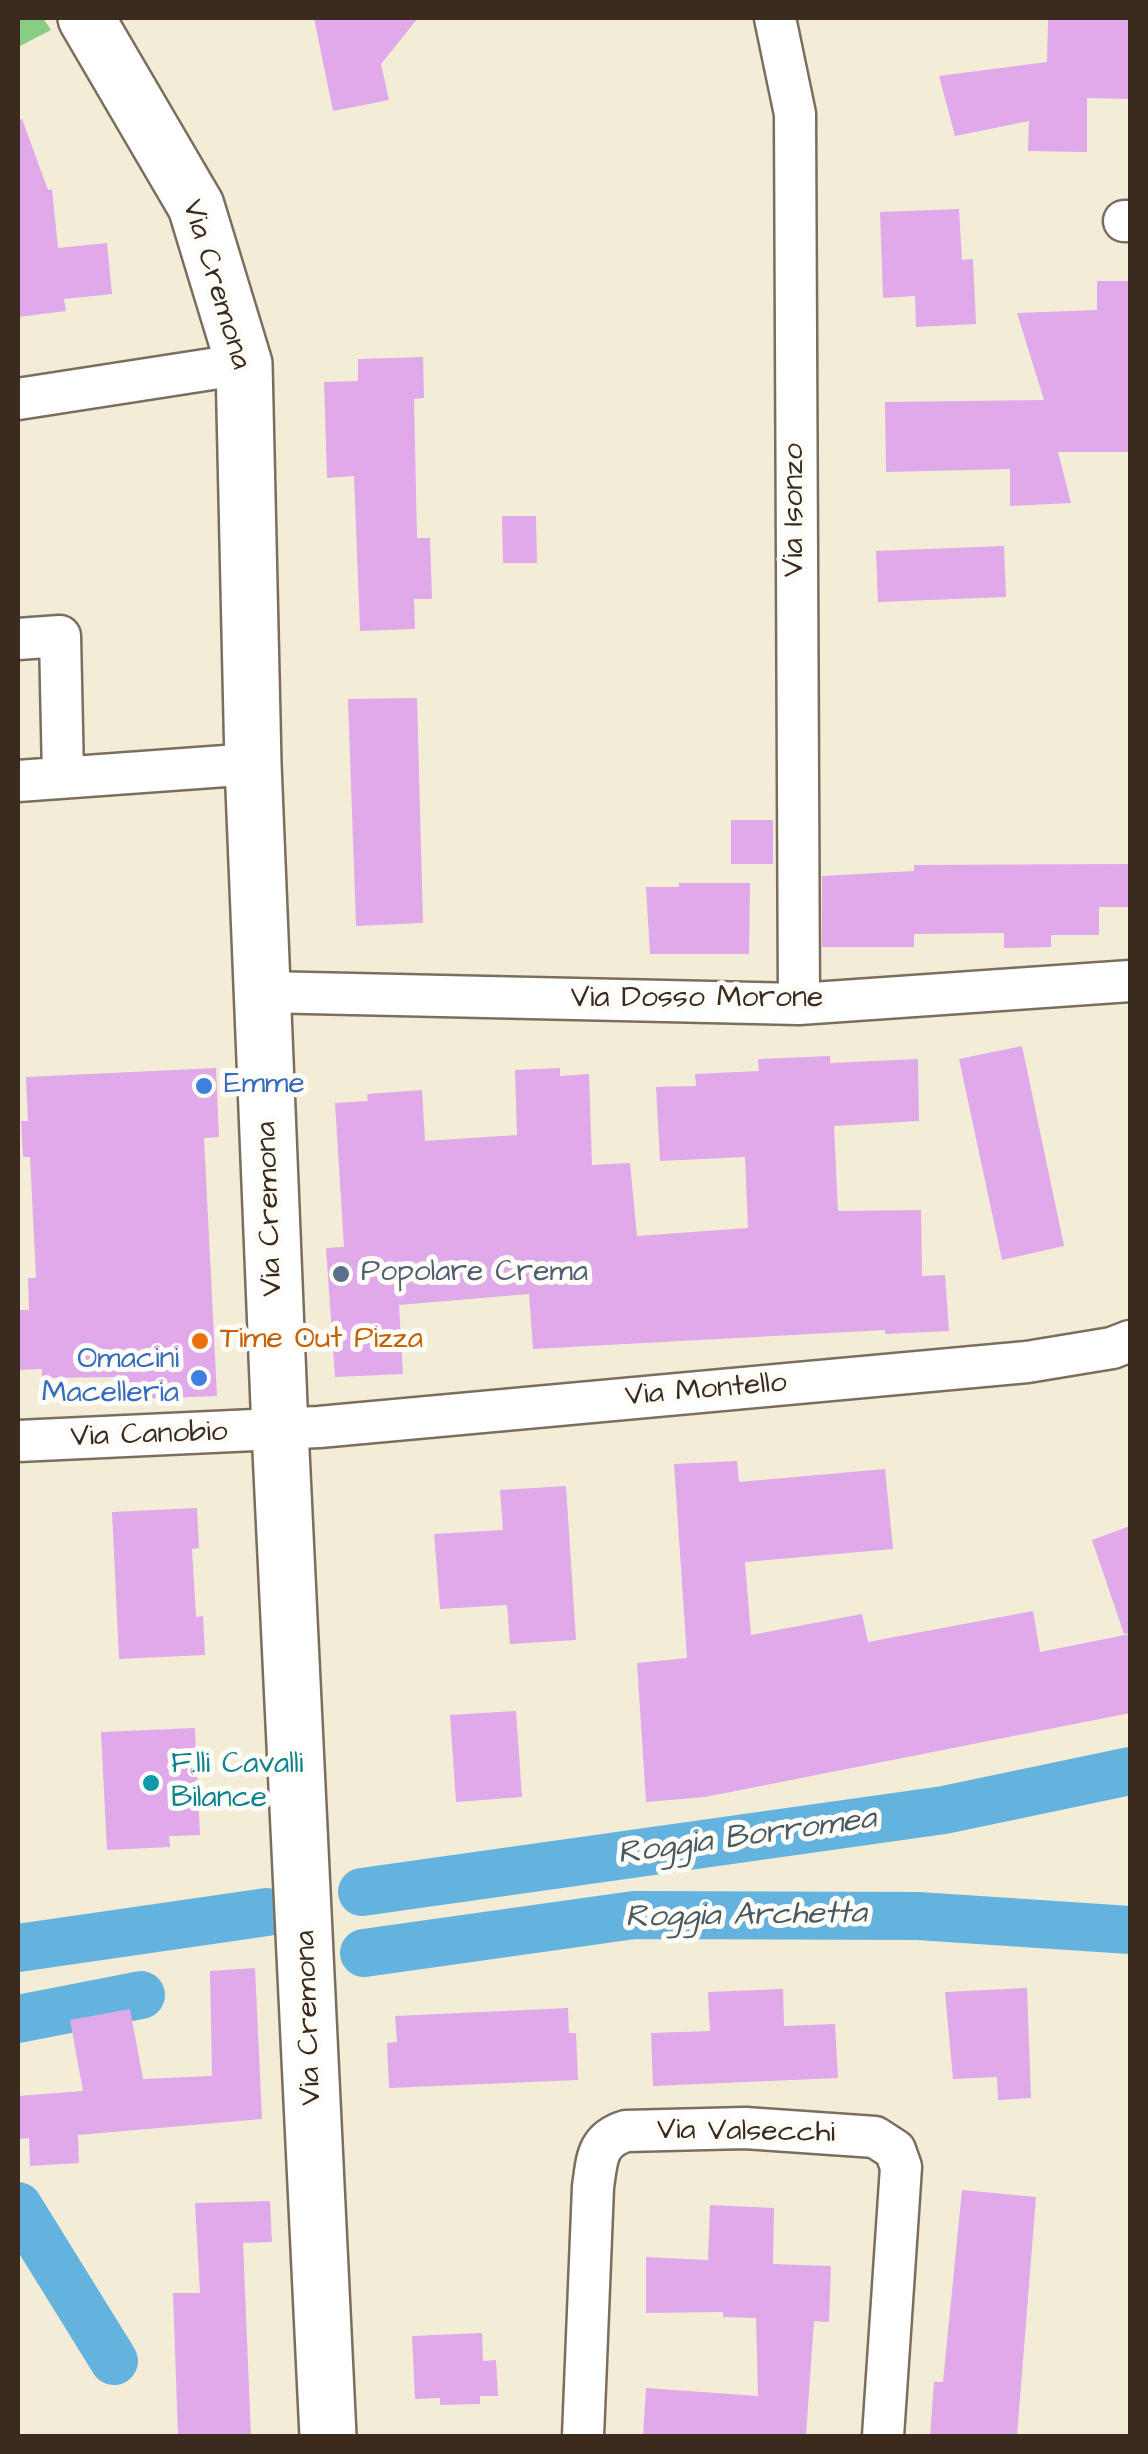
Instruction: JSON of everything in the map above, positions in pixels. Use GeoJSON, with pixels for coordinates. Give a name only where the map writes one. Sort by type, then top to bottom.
{"type":"FeatureCollection","features":[{"type":"Feature","properties":{"kind":"street","name":"Via Cremona"},"geometry":{"type":"LineString","coordinates":[[86,18],[196,206],[244,364],[253,764],[328,2436]]}},
{"type":"Feature","properties":{"kind":"street","name":"Via Isonzo"},"geometry":{"type":"LineString","coordinates":[[775,18],[795,114],[798,1004]]}},
{"type":"Feature","properties":{"kind":"street"},"geometry":{"type":"LineString","coordinates":[[18,399],[244,364]]}},
{"type":"Feature","properties":{"kind":"street"},"geometry":{"type":"LineString","coordinates":[[18,638],[60,636],[64,776]]}},
{"type":"Feature","properties":{"kind":"street"},"geometry":{"type":"LineString","coordinates":[[18,782],[253,764]]}},
{"type":"Feature","properties":{"kind":"street","name":"Via Dosso Morone"},"geometry":{"type":"LineString","coordinates":[[263,992],[798,1004],[1130,981]]}},
{"type":"Feature","properties":{"kind":"street","name":"Via Montello"},"geometry":{"type":"LineString","coordinates":[[280,1430],[1027,1362],[1112,1348],[1130,1341]]}},
{"type":"Feature","properties":{"kind":"street","name":"Via Canobio"},"geometry":{"type":"LineString","coordinates":[[18,1441],[280,1430]]}},
{"type":"Feature","properties":{"kind":"street","name":"Via Valsecchi"},"geometry":{"type":"LineString","coordinates":[[583,2436],[593,2187],[598,2150],[609,2136],[626,2131],[745,2128],[875,2137],[896,2150],[901,2167],[883,2436]]}},
{"type":"Feature","properties":{"kind":"green space"},"geometry":{"type":"Polygon","coordinates":[[[18,18],[43,18],[51,30],[18,47],[18,18]]]}},
{"type":"Feature","properties":{"kind":"building"},"geometry":{"type":"Polygon","coordinates":[[[314,18],[418,18],[381,64],[389,100],[333,111],[314,18]]]}},
{"type":"Feature","properties":{"kind":"building"},"geometry":{"type":"Polygon","coordinates":[[[1048,18],[1130,18],[1130,99],[1087,98],[1087,152],[1028,151],[1029,121],[955,136],[939,76],[1047,62],[1048,18]]]}},
{"type":"Feature","properties":{"kind":"building"},"geometry":{"type":"Polygon","coordinates":[[[22,119],[48,190],[52,189],[58,248],[107,243],[112,294],[64,299],[66,311],[18,317],[18,120],[22,119]]]}},
{"type":"Feature","properties":{"kind":"building"},"geometry":{"type":"Polygon","coordinates":[[[959,209],[962,260],[973,259],[976,324],[916,327],[915,296],[883,298],[880,212],[959,209]]]}},
{"type":"Feature","properties":{"kind":"building"},"geometry":{"type":"Polygon","coordinates":[[[1097,281],[1130,281],[1130,452],[1058,452],[1071,503],[1010,506],[1010,469],[886,472],[885,402],[1044,400],[1017,313],[1097,310],[1097,281]]]}},
{"type":"Feature","properties":{"kind":"building"},"geometry":{"type":"Polygon","coordinates":[[[423,357],[424,398],[414,399],[417,538],[430,538],[432,599],[414,599],[415,629],[360,631],[354,476],[327,478],[324,382],[358,381],[358,359],[423,357]]]}},
{"type":"Feature","properties":{"kind":"building"},"geometry":{"type":"Polygon","coordinates":[[[502,516],[536,516],[537,563],[503,563],[502,516]]]}},
{"type":"Feature","properties":{"kind":"building"},"geometry":{"type":"Polygon","coordinates":[[[1004,546],[1006,597],[878,602],[876,551],[1004,546]]]}},
{"type":"Feature","properties":{"kind":"building"},"geometry":{"type":"Polygon","coordinates":[[[417,698],[423,923],[356,926],[348,699],[417,698]]]}},
{"type":"Feature","properties":{"kind":"building"},"geometry":{"type":"Polygon","coordinates":[[[731,820],[773,820],[773,864],[731,864],[731,820]]]}},
{"type":"Feature","properties":{"kind":"building"},"geometry":{"type":"Polygon","coordinates":[[[1130,864],[1130,907],[1099,907],[1099,935],[1051,935],[1051,947],[1004,948],[1004,933],[914,934],[914,947],[822,947],[822,876],[914,871],[914,865],[1130,864]]]}},
{"type":"Feature","properties":{"kind":"building"},"geometry":{"type":"Polygon","coordinates":[[[679,883],[750,883],[749,954],[650,954],[646,887],[679,887],[679,883]]]}},
{"type":"Feature","properties":{"kind":"building"},"geometry":{"type":"Polygon","coordinates":[[[1022,1046],[1064,1246],[1002,1260],[959,1059],[1022,1046]]]}},
{"type":"Feature","properties":{"kind":"building"},"geometry":{"type":"Polygon","coordinates":[[[830,1056],[830,1063],[918,1059],[919,1121],[834,1126],[838,1211],[921,1210],[922,1276],[945,1275],[949,1331],[885,1334],[885,1330],[533,1349],[529,1294],[399,1305],[403,1374],[335,1377],[326,1248],[344,1247],[335,1103],[368,1101],[367,1094],[422,1090],[425,1141],[517,1135],[515,1070],[560,1068],[560,1076],[589,1074],[592,1165],[630,1163],[637,1236],[748,1228],[745,1157],[660,1161],[656,1087],[696,1086],[695,1074],[759,1071],[758,1059],[830,1056]]]}},
{"type":"Feature","properties":{"kind":"building"},"geometry":{"type":"Polygon","coordinates":[[[216,1068],[219,1137],[204,1138],[217,1396],[117,1400],[116,1377],[42,1378],[42,1369],[18,1370],[18,1310],[29,1310],[28,1278],[36,1278],[30,1157],[23,1157],[21,1121],[28,1121],[26,1077],[216,1068]]]}},
{"type":"Feature","properties":{"kind":"building"},"geometry":{"type":"Polygon","coordinates":[[[737,1461],[739,1482],[885,1469],[893,1549],[745,1562],[751,1635],[862,1614],[868,1642],[1033,1611],[1040,1652],[1130,1634],[1130,1713],[705,1797],[646,1802],[637,1663],[687,1658],[674,1464],[737,1461]]]}},
{"type":"Feature","properties":{"kind":"building"},"geometry":{"type":"Polygon","coordinates":[[[566,1486],[576,1640],[510,1644],[507,1605],[440,1609],[434,1534],[503,1530],[500,1490],[566,1486]]]}},
{"type":"Feature","properties":{"kind":"building"},"geometry":{"type":"Polygon","coordinates":[[[197,1508],[199,1548],[192,1549],[196,1617],[203,1616],[205,1655],[119,1659],[112,1512],[197,1508]]]}},
{"type":"Feature","properties":{"kind":"building"},"geometry":{"type":"Polygon","coordinates":[[[1130,1526],[1130,1633],[1124,1634],[1092,1540],[1130,1526]]]}},
{"type":"Feature","properties":{"kind":"building"},"geometry":{"type":"Polygon","coordinates":[[[516,1711],[522,1797],[456,1802],[450,1715],[516,1711]]]}},
{"type":"Feature","properties":{"kind":"building","name":"F.lli Cavalli Bilance"},"geometry":{"type":"Polygon","coordinates":[[[195,1728],[200,1835],[169,1836],[170,1847],[107,1850],[101,1732],[195,1728]]]}},
{"type":"Feature","properties":{"kind":"building"},"geometry":{"type":"Polygon","coordinates":[[[255,1968],[262,2119],[78,2135],[79,2163],[30,2166],[29,2138],[18,2139],[18,2096],[83,2091],[70,2020],[130,2009],[143,2079],[212,2076],[210,1971],[255,1968]]]}},
{"type":"Feature","properties":{"kind":"building"},"geometry":{"type":"Polygon","coordinates":[[[1027,1988],[1031,2098],[998,2100],[997,2077],[953,2079],[945,1992],[1027,1988]]]}},
{"type":"Feature","properties":{"kind":"building"},"geometry":{"type":"Polygon","coordinates":[[[783,1989],[784,2026],[835,2024],[838,2078],[653,2086],[651,2033],[710,2031],[708,1992],[783,1989]]]}},
{"type":"Feature","properties":{"kind":"building"},"geometry":{"type":"Polygon","coordinates":[[[568,2008],[569,2033],[576,2033],[578,2080],[389,2088],[387,2043],[397,2042],[395,2016],[568,2008]]]}},
{"type":"Feature","properties":{"kind":"building"},"geometry":{"type":"Polygon","coordinates":[[[962,2190],[1036,2197],[1017,2436],[930,2436],[934,2382],[943,2382],[962,2190]]]}},
{"type":"Feature","properties":{"kind":"building"},"geometry":{"type":"Polygon","coordinates":[[[270,2201],[272,2242],[243,2243],[251,2436],[178,2436],[173,2293],[200,2293],[195,2203],[270,2201]]]}},
{"type":"Feature","properties":{"kind":"building"},"geometry":{"type":"Polygon","coordinates":[[[710,2205],[774,2208],[773,2264],[831,2266],[829,2322],[814,2321],[806,2436],[643,2436],[646,2388],[758,2396],[756,2318],[723,2317],[723,2312],[646,2313],[646,2257],[708,2260],[710,2205]]]}},
{"type":"Feature","properties":{"kind":"building"},"geometry":{"type":"Polygon","coordinates":[[[482,2333],[483,2361],[496,2360],[498,2396],[480,2396],[480,2404],[440,2405],[440,2398],[415,2399],[412,2336],[482,2333]]]}},
{"type":"Feature","properties":{"kind":"waterway","name":"Roggia Borromea"},"geometry":{"type":"LineString","coordinates":[[362,1892],[944,1810],[1130,1771]]}},
{"type":"Feature","properties":{"kind":"waterway","name":"Roggia Borromea"},"geometry":{"type":"LineString","coordinates":[[18,1948],[267,1912]]}},
{"type":"Feature","properties":{"kind":"waterway","name":"Roggia Archetta"},"geometry":{"type":"LineString","coordinates":[[364,1953],[634,1915],[918,1916],[1130,1930]]}},
{"type":"Feature","properties":{"kind":"waterway","name":"Roggia Archetta"},"geometry":{"type":"LineString","coordinates":[[18,2019],[141,1995]]}},
{"type":"Feature","properties":{"kind":"waterway","name":"Roggia Archetta"},"geometry":{"type":"LineString","coordinates":[[18,2206],[114,2361]]}},
{"type":"Feature","properties":{"kind":"place","name":"Emme"},"geometry":{"type":"Point","coordinates":[204,1086]}},
{"type":"Feature","properties":{"kind":"place","name":"Popolare Crema"},"geometry":{"type":"Point","coordinates":[341,1274]}},
{"type":"Feature","properties":{"kind":"place","name":"Time Out Pizza"},"geometry":{"type":"Point","coordinates":[200,1341]}},
{"type":"Feature","properties":{"kind":"place","name":"Omacini Macelleria"},"geometry":{"type":"Point","coordinates":[199,1378]}},
{"type":"Feature","properties":{"kind":"place","name":"F.lli Cavalli Bilance"},"geometry":{"type":"Point","coordinates":[151,1783]}}]}
